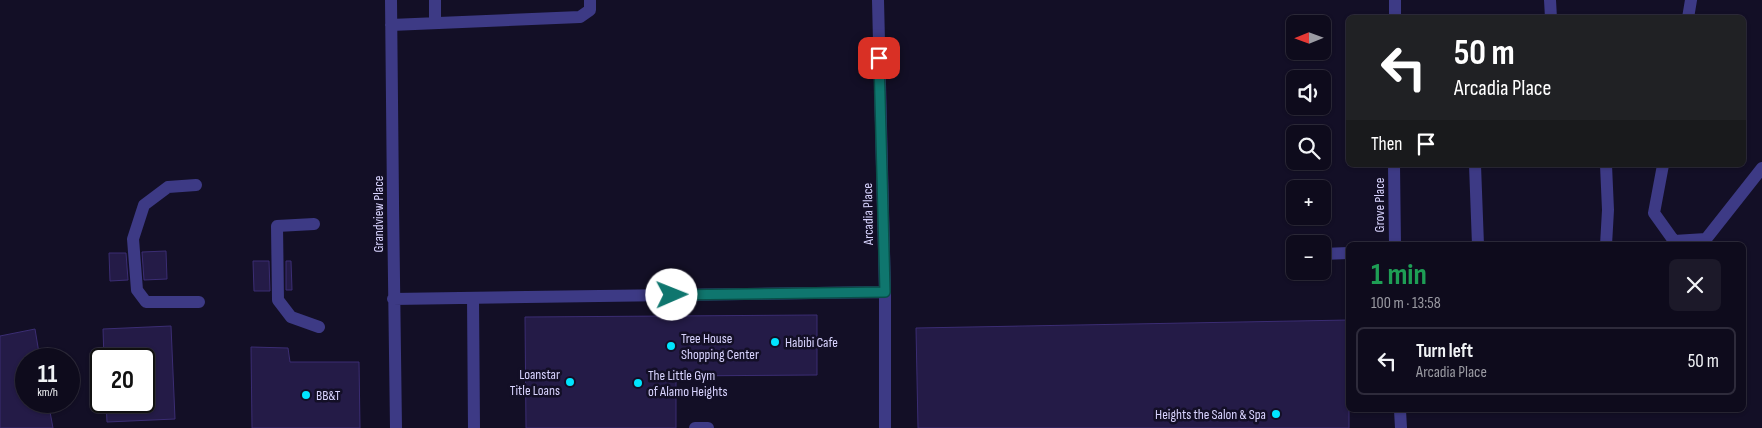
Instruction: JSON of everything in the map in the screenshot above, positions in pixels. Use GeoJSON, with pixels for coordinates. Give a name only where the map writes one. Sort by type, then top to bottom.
{"type":"FeatureCollection","features":[{"type":"Feature","properties":{"kind":"street","name":"Grandview Place"},"geometry":{"type":"LineString","coordinates":[[390,0],[396,428]]}},
{"type":"Feature","properties":{"kind":"street"},"geometry":{"type":"LineString","coordinates":[[435,0],[435,23]]}},
{"type":"Feature","properties":{"kind":"street"},"geometry":{"type":"LineString","coordinates":[[391,25],[580,17],[590,10],[590,0]]}},
{"type":"Feature","properties":{"kind":"street","name":"Arcadia Place"},"geometry":{"type":"LineString","coordinates":[[878,0],[885,292],[884,428]]}},
{"type":"Feature","properties":{"kind":"street"},"geometry":{"type":"LineString","coordinates":[[1394,0],[1394,15]]}},
{"type":"Feature","properties":{"kind":"street"},"geometry":{"type":"LineString","coordinates":[[1550,0],[1551,15]]}},
{"type":"Feature","properties":{"kind":"street"},"geometry":{"type":"LineString","coordinates":[[1688,15],[1691,0]]}},
{"type":"Feature","properties":{"kind":"street","name":"Grove Place"},"geometry":{"type":"LineString","coordinates":[[1394,167],[1394,242]]}},
{"type":"Feature","properties":{"kind":"street"},"geometry":{"type":"LineString","coordinates":[[1475,167],[1478,242]]}},
{"type":"Feature","properties":{"kind":"street"},"geometry":{"type":"LineString","coordinates":[[1606,167],[1608,210],[1606,242]]}},
{"type":"Feature","properties":{"kind":"street"},"geometry":{"type":"LineString","coordinates":[[1663,167],[1654,213],[1674,241],[1706,239],[1762,168]]}},
{"type":"Feature","properties":{"kind":"street"},"geometry":{"type":"LineString","coordinates":[[196,185],[168,187],[144,205],[133,240],[137,290],[146,302],[199,302]]}},
{"type":"Feature","properties":{"kind":"street"},"geometry":{"type":"LineString","coordinates":[[314,224],[277,226],[278,300],[291,317],[319,327]]}},
{"type":"Feature","properties":{"kind":"street"},"geometry":{"type":"LineString","coordinates":[[1331,254],[1346,253]]}},
{"type":"Feature","properties":{"kind":"street"},"geometry":{"type":"LineString","coordinates":[[393,299],[885,292]]}},
{"type":"Feature","properties":{"kind":"street"},"geometry":{"type":"LineString","coordinates":[[473,298],[474,428]]}},
{"type":"Feature","properties":{"kind":"street"},"geometry":{"type":"LineString","coordinates":[[1400,412],[1400,428]]}},
{"type":"Feature","properties":{"kind":"street"},"geometry":{"type":"LineString","coordinates":[[695,428],[708,428]]}},
{"type":"Feature","properties":{"kind":"building"},"geometry":{"type":"Polygon","coordinates":[[[166,251],[167,279],[144,280],[142,252],[166,251]]]}},
{"type":"Feature","properties":{"kind":"building"},"geometry":{"type":"Polygon","coordinates":[[[109,253],[126,253],[128,280],[110,281],[109,253]]]}},
{"type":"Feature","properties":{"kind":"building"},"geometry":{"type":"Polygon","coordinates":[[[253,261],[269,261],[270,291],[254,291],[253,261]]]}},
{"type":"Feature","properties":{"kind":"building"},"geometry":{"type":"Polygon","coordinates":[[[286,261],[291,261],[292,290],[286,290],[286,261]]]}},
{"type":"Feature","properties":{"kind":"building","name":"Tree House Shopping Center"},"geometry":{"type":"Polygon","coordinates":[[[817,315],[817,375],[676,376],[676,428],[526,428],[525,317],[817,315]]]}},
{"type":"Feature","properties":{"kind":"building"},"geometry":{"type":"Polygon","coordinates":[[[1346,320],[1346,412],[1349,412],[1349,428],[918,428],[916,328],[1346,320]]]}},
{"type":"Feature","properties":{"kind":"building"},"geometry":{"type":"Polygon","coordinates":[[[171,326],[175,419],[107,422],[107,413],[155,413],[155,348],[104,348],[103,329],[171,326]]]}},
{"type":"Feature","properties":{"kind":"building"},"geometry":{"type":"Polygon","coordinates":[[[35,329],[38,348],[15,348],[15,413],[50,413],[53,428],[0,428],[0,336],[35,329]]]}},
{"type":"Feature","properties":{"kind":"building","name":"BB&T"},"geometry":{"type":"Polygon","coordinates":[[[251,347],[288,348],[290,362],[359,362],[360,428],[252,428],[251,347]]]}},
{"type":"Feature","properties":{"kind":"place","name":"Habibi Cafe"},"geometry":{"type":"Point","coordinates":[775,342]}},
{"type":"Feature","properties":{"kind":"place","name":"Tree House Shopping Center"},"geometry":{"type":"Point","coordinates":[671,346]}},
{"type":"Feature","properties":{"kind":"place","name":"Loanstar Title Loans"},"geometry":{"type":"Point","coordinates":[570,382]}},
{"type":"Feature","properties":{"kind":"place","name":"The Little Gym of Alamo Heights"},"geometry":{"type":"Point","coordinates":[638,383]}},
{"type":"Feature","properties":{"kind":"place","name":"BB&T"},"geometry":{"type":"Point","coordinates":[306,395]}},
{"type":"Feature","properties":{"kind":"place","name":"Heights the Salon & Spa"},"geometry":{"type":"Point","coordinates":[1276,414]}},
{"type":"Feature","properties":{"kind":"route"},"geometry":{"type":"LineString","coordinates":[[672,295],[885,292],[879,58]]}}]}
